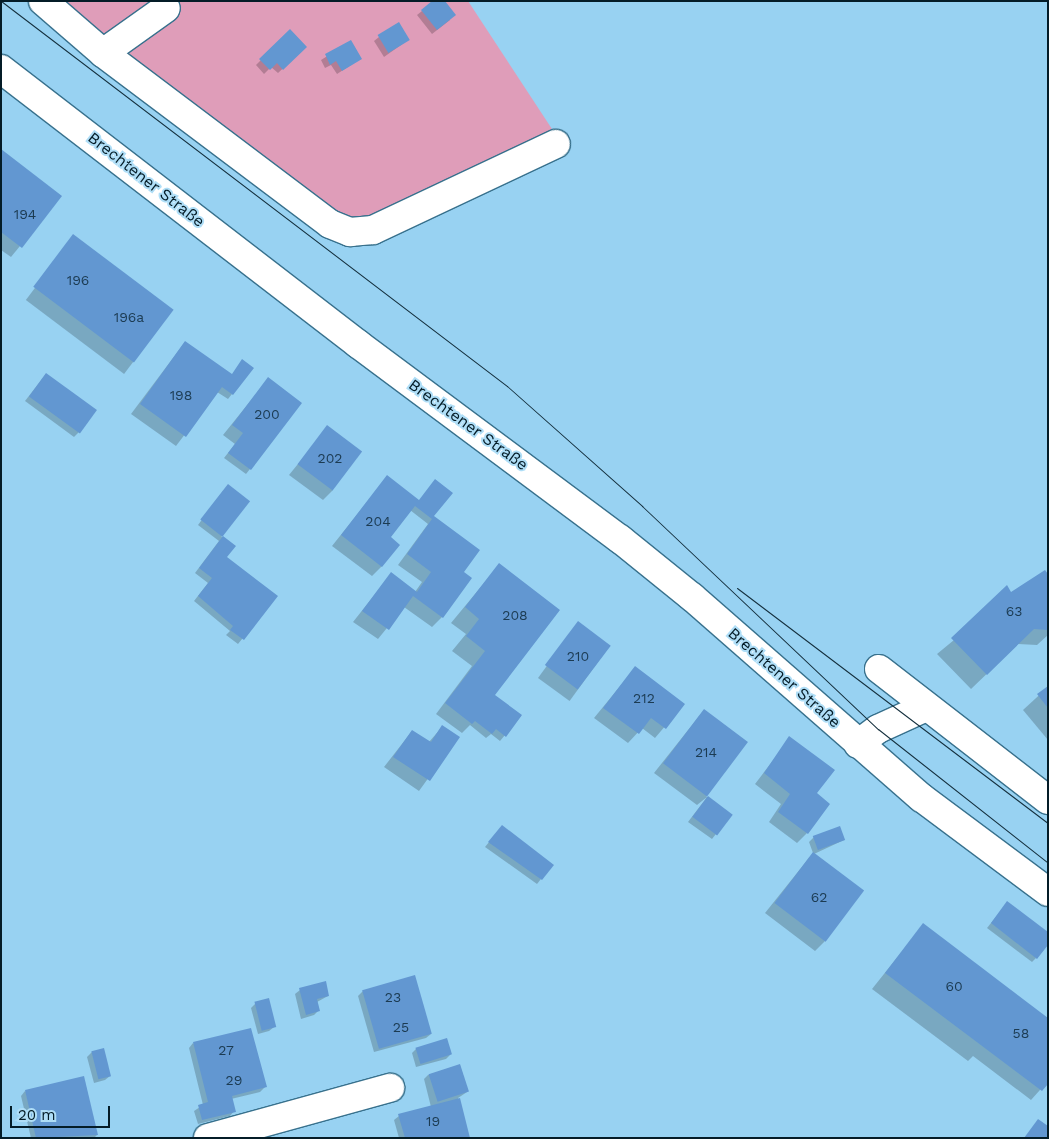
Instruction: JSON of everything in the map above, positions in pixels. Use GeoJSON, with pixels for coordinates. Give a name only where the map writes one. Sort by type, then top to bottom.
{"type":"FeatureCollection","features":[{"type":"Feature","properties":{"kind":"main road"},"geometry":{"type":"LineString","coordinates":[[43,1],[103,53],[330,224],[350,232],[373,230],[556,144]]}},
{"type":"Feature","properties":{"kind":"main road"},"geometry":{"type":"LineString","coordinates":[[103,53],[166,8]]}},
{"type":"Feature","properties":{"kind":"main road","name":"Brechtener Straße"},"geometry":{"type":"LineString","coordinates":[[1,69],[358,344],[620,539],[692,598],[922,798],[1048,892]]}},
{"type":"Feature","properties":{"kind":"main road"},"geometry":{"type":"LineString","coordinates":[[879,669],[1048,800]]}},
{"type":"Feature","properties":{"kind":"main road"},"geometry":{"type":"LineString","coordinates":[[858,744],[878,729],[926,707]]}},
{"type":"Feature","properties":{"kind":"main road"},"geometry":{"type":"LineString","coordinates":[[208,1138],[390,1088]]}},
{"type":"Feature","properties":{"kind":"shaded area"},"geometry":{"type":"Polygon","coordinates":[[[53,1],[468,1],[552,129],[367,238],[53,1]]]}},
{"type":"Feature","properties":{"kind":"building"},"geometry":{"type":"Polygon","coordinates":[[[432,1],[445,1],[456,15],[437,30],[421,10],[432,1]]]}},
{"type":"Feature","properties":{"kind":"building"},"geometry":{"type":"Polygon","coordinates":[[[399,22],[410,40],[388,53],[378,35],[399,22]]]}},
{"type":"Feature","properties":{"kind":"building"},"geometry":{"type":"Polygon","coordinates":[[[290,29],[307,47],[283,70],[277,63],[270,70],[259,59],[290,29]]]}},
{"type":"Feature","properties":{"kind":"building"},"geometry":{"type":"Polygon","coordinates":[[[351,40],[362,59],[342,71],[336,61],[330,65],[325,54],[351,40]]]}},
{"type":"Feature","properties":{"kind":"building"},"geometry":{"type":"Polygon","coordinates":[[[1,149],[62,196],[22,248],[1,232],[1,149]]]}},
{"type":"Feature","properties":{"kind":"building"},"geometry":{"type":"Polygon","coordinates":[[[73,234],[174,310],[134,363],[33,287],[73,234]]]}},
{"type":"Feature","properties":{"kind":"building"},"geometry":{"type":"Polygon","coordinates":[[[185,341],[232,374],[242,359],[254,368],[233,395],[222,387],[186,437],[140,404],[185,341]]]}},
{"type":"Feature","properties":{"kind":"building"},"geometry":{"type":"Polygon","coordinates":[[[46,373],[97,410],[80,433],[29,396],[46,373]]]}},
{"type":"Feature","properties":{"kind":"building"},"geometry":{"type":"Polygon","coordinates":[[[268,377],[302,403],[251,470],[228,453],[243,433],[232,425],[268,377]]]}},
{"type":"Feature","properties":{"kind":"building"},"geometry":{"type":"Polygon","coordinates":[[[327,425],[362,451],[333,491],[298,464],[327,425]]]}},
{"type":"Feature","properties":{"kind":"building"},"geometry":{"type":"Polygon","coordinates":[[[387,475],[419,500],[435,479],[453,493],[434,516],[480,550],[464,572],[472,578],[443,618],[413,596],[389,630],[362,611],[391,572],[417,592],[431,572],[407,554],[432,519],[415,506],[391,537],[400,545],[382,567],[341,535],[387,475]]]}},
{"type":"Feature","properties":{"kind":"building"},"geometry":{"type":"Polygon","coordinates":[[[228,484],[250,501],[222,537],[200,519],[228,484]]]}},
{"type":"Feature","properties":{"kind":"building"},"geometry":{"type":"Polygon","coordinates":[[[223,536],[236,546],[227,557],[278,596],[244,640],[230,630],[233,626],[198,596],[212,578],[199,568],[223,536]]]}},
{"type":"Feature","properties":{"kind":"building"},"geometry":{"type":"Polygon","coordinates":[[[499,563],[560,610],[495,695],[522,715],[506,737],[496,729],[492,734],[475,721],[472,724],[445,703],[485,651],[466,636],[479,619],[465,607],[499,563]]]}},
{"type":"Feature","properties":{"kind":"building"},"geometry":{"type":"Polygon","coordinates":[[[1045,570],[1048,574],[1048,630],[1034,629],[987,675],[951,638],[1007,585],[1011,592],[1045,570]]]}},
{"type":"Feature","properties":{"kind":"building"},"geometry":{"type":"Polygon","coordinates":[[[578,621],[611,646],[578,690],[545,665],[578,621]]]}},
{"type":"Feature","properties":{"kind":"building"},"geometry":{"type":"Polygon","coordinates":[[[635,666],[685,704],[666,729],[651,718],[639,734],[603,708],[635,666]]]}},
{"type":"Feature","properties":{"kind":"building"},"geometry":{"type":"Polygon","coordinates":[[[1048,686],[1048,708],[1037,694],[1048,686]]]}},
{"type":"Feature","properties":{"kind":"building"},"geometry":{"type":"Polygon","coordinates":[[[704,709],[748,742],[707,796],[663,763],[704,709]]]}},
{"type":"Feature","properties":{"kind":"building"},"geometry":{"type":"Polygon","coordinates":[[[442,725],[460,737],[430,781],[393,757],[412,730],[431,742],[442,725]]]}},
{"type":"Feature","properties":{"kind":"building"},"geometry":{"type":"Polygon","coordinates":[[[789,736],[835,770],[817,793],[830,804],[808,834],[778,812],[790,794],[764,773],[789,736]]]}},
{"type":"Feature","properties":{"kind":"building"},"geometry":{"type":"Polygon","coordinates":[[[708,796],[733,815],[717,835],[692,817],[708,796]]]}},
{"type":"Feature","properties":{"kind":"building"},"geometry":{"type":"Polygon","coordinates":[[[502,825],[554,865],[542,880],[488,842],[502,825]]]}},
{"type":"Feature","properties":{"kind":"building"},"geometry":{"type":"Polygon","coordinates":[[[840,826],[845,840],[818,850],[813,836],[840,826]]]}},
{"type":"Feature","properties":{"kind":"building"},"geometry":{"type":"Polygon","coordinates":[[[813,852],[864,891],[826,942],[774,903],[813,852]]]}},
{"type":"Feature","properties":{"kind":"building"},"geometry":{"type":"Polygon","coordinates":[[[1007,901],[1048,932],[1048,945],[1037,959],[991,923],[1007,901]]]}},
{"type":"Feature","properties":{"kind":"building"},"geometry":{"type":"Polygon","coordinates":[[[923,923],[1048,1018],[1048,1084],[1042,1091],[885,973],[923,923]]]}},
{"type":"Feature","properties":{"kind":"building"},"geometry":{"type":"Polygon","coordinates":[[[415,975],[432,1034],[379,1049],[362,990],[415,975]]]}},
{"type":"Feature","properties":{"kind":"building"},"geometry":{"type":"Polygon","coordinates":[[[326,981],[329,996],[317,999],[320,1011],[306,1015],[299,988],[326,981]]]}},
{"type":"Feature","properties":{"kind":"building"},"geometry":{"type":"Polygon","coordinates":[[[269,998],[276,1027],[262,1031],[254,1002],[269,998]]]}},
{"type":"Feature","properties":{"kind":"building"},"geometry":{"type":"Polygon","coordinates":[[[251,1028],[267,1087],[232,1096],[236,1112],[202,1120],[198,1105],[208,1102],[193,1042],[251,1028]]]}},
{"type":"Feature","properties":{"kind":"building"},"geometry":{"type":"Polygon","coordinates":[[[447,1038],[452,1054],[420,1064],[415,1048],[447,1038]]]}},
{"type":"Feature","properties":{"kind":"building"},"geometry":{"type":"Polygon","coordinates":[[[104,1048],[111,1076],[98,1079],[91,1051],[104,1048]]]}},
{"type":"Feature","properties":{"kind":"building"},"geometry":{"type":"Polygon","coordinates":[[[460,1064],[469,1092],[438,1102],[429,1074],[460,1064]]]}},
{"type":"Feature","properties":{"kind":"building"},"geometry":{"type":"Polygon","coordinates":[[[84,1076],[98,1135],[36,1138],[25,1090],[84,1076]]]}},
{"type":"Feature","properties":{"kind":"building"},"geometry":{"type":"Polygon","coordinates":[[[460,1098],[470,1138],[405,1138],[398,1114],[460,1098]]]}},
{"type":"Feature","properties":{"kind":"building"},"geometry":{"type":"Polygon","coordinates":[[[1038,1119],[1048,1126],[1048,1138],[1024,1138],[1038,1119]]]}},
{"type":"Feature","properties":{"kind":"tram line"},"geometry":{"type":"LineString","coordinates":[[1,1],[507,386],[642,506],[878,729],[1048,863]]}},
{"type":"Feature","properties":{"kind":"tram line"},"geometry":{"type":"LineString","coordinates":[[737,588],[1048,823]]}}]}
